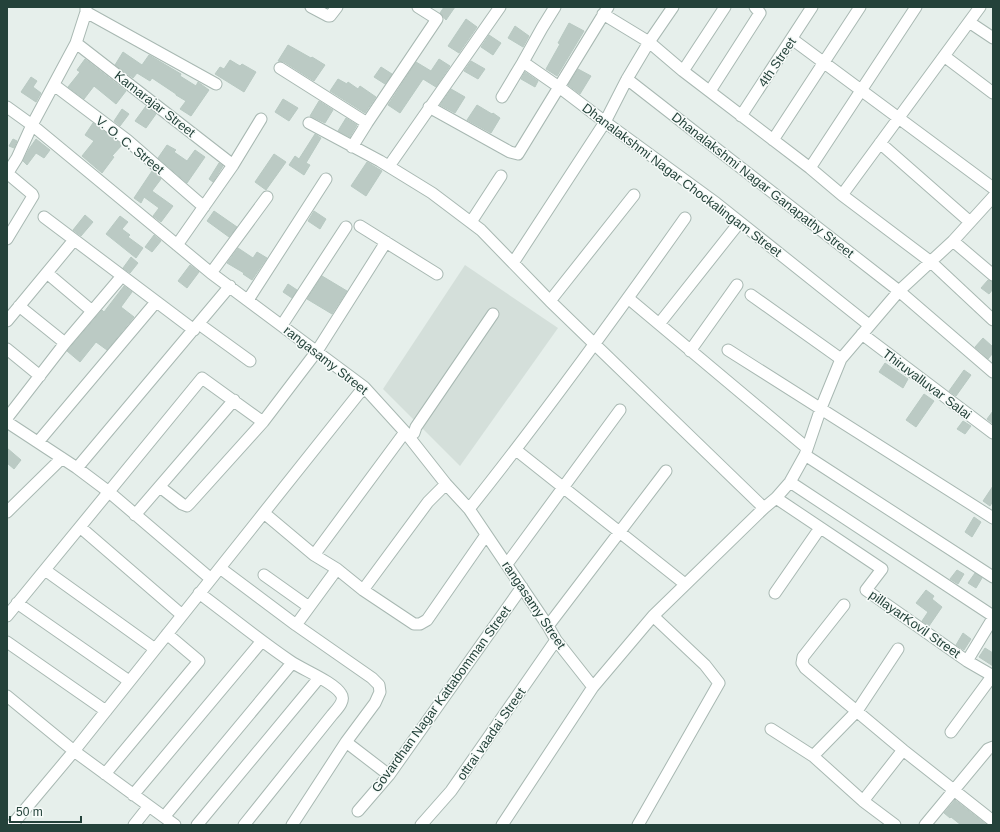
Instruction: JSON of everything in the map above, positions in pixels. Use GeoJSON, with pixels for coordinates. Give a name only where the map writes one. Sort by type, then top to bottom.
{"type":"FeatureCollection","features":[{"type":"Feature","properties":{"kind":"street"},"geometry":{"type":"LineString","coordinates":[[310,7],[330,16],[337,7]]}},
{"type":"Feature","properties":{"kind":"street"},"geometry":{"type":"LineString","coordinates":[[352,147],[437,19],[418,7]]}},
{"type":"Feature","properties":{"kind":"street"},"geometry":{"type":"LineString","coordinates":[[389,166],[500,7]]}},
{"type":"Feature","properties":{"kind":"street"},"geometry":{"type":"LineString","coordinates":[[502,97],[542,28],[556,7]]}},
{"type":"Feature","properties":{"kind":"street"},"geometry":{"type":"LineString","coordinates":[[513,263],[605,122],[627,79],[649,42],[673,7]]}},
{"type":"Feature","properties":{"kind":"street"},"geometry":{"type":"LineString","coordinates":[[683,71],[725,7]]}},
{"type":"Feature","properties":{"kind":"street"},"geometry":{"type":"LineString","coordinates":[[710,91],[760,13],[755,7]]}},
{"type":"Feature","properties":{"kind":"street","name":"4th Street"},"geometry":{"type":"LineString","coordinates":[[741,116],[812,7]]}},
{"type":"Feature","properties":{"kind":"street"},"geometry":{"type":"LineString","coordinates":[[774,140],[860,7]]}},
{"type":"Feature","properties":{"kind":"street"},"geometry":{"type":"LineString","coordinates":[[810,168],[916,7]]}},
{"type":"Feature","properties":{"kind":"street"},"geometry":{"type":"LineString","coordinates":[[842,195],[980,7]]}},
{"type":"Feature","properties":{"kind":"street"},"geometry":{"type":"LineString","coordinates":[[7,239],[33,197],[32,194],[7,174],[17,158],[32,125],[76,43],[86,9],[216,84]]}},
{"type":"Feature","properties":{"kind":"street"},"geometry":{"type":"LineString","coordinates":[[429,107],[517,154],[519,153],[605,10],[649,42],[683,71],[810,168],[842,195],[931,262],[993,320]]}},
{"type":"Feature","properties":{"kind":"street"},"geometry":{"type":"LineString","coordinates":[[969,22],[993,38]]}},
{"type":"Feature","properties":{"kind":"street"},"geometry":{"type":"LineString","coordinates":[[792,39],[993,188]]}},
{"type":"Feature","properties":{"kind":"street","name":"Kamarajar Street"},"geometry":{"type":"LineString","coordinates":[[76,43],[233,165]]}},
{"type":"Feature","properties":{"kind":"street"},"geometry":{"type":"LineString","coordinates":[[944,56],[993,93]]}},
{"type":"Feature","properties":{"kind":"street","name":"Dhanalakshmi Nagar Chockalingam Street"},"geometry":{"type":"LineString","coordinates":[[523,62],[559,86],[605,122],[716,203],[739,223],[869,325]]}},
{"type":"Feature","properties":{"kind":"street"},"geometry":{"type":"LineString","coordinates":[[280,68],[367,123]]}},
{"type":"Feature","properties":{"kind":"street","name":"Dhanalakshmi Nagar Ganapathy Street"},"geometry":{"type":"LineString","coordinates":[[627,79],[900,291],[993,372]]}},
{"type":"Feature","properties":{"kind":"street","name":"V. O. C. Street"},"geometry":{"type":"LineString","coordinates":[[54,85],[127,140],[204,207]]}},
{"type":"Feature","properties":{"kind":"street","name":"rangasamy Street"},"geometry":{"type":"LineString","coordinates":[[7,107],[32,125],[211,274],[230,286],[364,387],[407,435],[469,510],[507,564],[556,640],[592,687]]}},
{"type":"Feature","properties":{"kind":"street"},"geometry":{"type":"LineString","coordinates":[[177,245],[233,165],[261,120]]}},
{"type":"Feature","properties":{"kind":"street"},"geometry":{"type":"LineString","coordinates":[[308,123],[389,166],[432,192],[481,230],[550,301],[764,508]]}},
{"type":"Feature","properties":{"kind":"street"},"geometry":{"type":"LineString","coordinates":[[880,143],[970,222]]}},
{"type":"Feature","properties":{"kind":"street"},"geometry":{"type":"LineString","coordinates":[[471,222],[501,176]]}},
{"type":"Feature","properties":{"kind":"street"},"geometry":{"type":"LineString","coordinates":[[248,300],[326,179]]}},
{"type":"Feature","properties":{"kind":"street"},"geometry":{"type":"LineString","coordinates":[[550,301],[634,195]]}},
{"type":"Feature","properties":{"kind":"street"},"geometry":{"type":"LineString","coordinates":[[211,274],[267,197]]}},
{"type":"Feature","properties":{"kind":"street"},"geometry":{"type":"LineString","coordinates":[[502,825],[592,687],[654,616],[685,584],[776,498],[790,482],[806,451],[841,358],[900,291],[953,242],[970,222],[991,202]]}},
{"type":"Feature","properties":{"kind":"street"},"geometry":{"type":"LineString","coordinates":[[44,217],[156,302],[250,361]]}},
{"type":"Feature","properties":{"kind":"street"},"geometry":{"type":"LineString","coordinates":[[469,510],[516,450],[685,218]]}},
{"type":"Feature","properties":{"kind":"street"},"geometry":{"type":"LineString","coordinates":[[659,324],[739,223]]}},
{"type":"Feature","properties":{"kind":"street"},"geometry":{"type":"LineString","coordinates":[[360,226],[437,274]]}},
{"type":"Feature","properties":{"kind":"street"},"geometry":{"type":"LineString","coordinates":[[282,325],[346,227]]}},
{"type":"Feature","properties":{"kind":"street"},"geometry":{"type":"LineString","coordinates":[[7,321],[74,240]]}},
{"type":"Feature","properties":{"kind":"street"},"geometry":{"type":"LineString","coordinates":[[160,487],[182,504],[187,506],[190,503],[263,422],[317,351],[386,242]]}},
{"type":"Feature","properties":{"kind":"street"},"geometry":{"type":"LineString","coordinates":[[953,242],[993,275]]}},
{"type":"Feature","properties":{"kind":"street"},"geometry":{"type":"LineString","coordinates":[[47,273],[92,310]]}},
{"type":"Feature","properties":{"kind":"street"},"geometry":{"type":"LineString","coordinates":[[7,418],[65,343],[122,276]]}},
{"type":"Feature","properties":{"kind":"street"},"geometry":{"type":"LineString","coordinates":[[690,350],[737,285]]}},
{"type":"Feature","properties":{"kind":"street"},"geometry":{"type":"LineString","coordinates":[[77,468],[230,286]]}},
{"type":"Feature","properties":{"kind":"street"},"geometry":{"type":"LineString","coordinates":[[751,295],[841,358]]}},
{"type":"Feature","properties":{"kind":"street"},"geometry":{"type":"LineString","coordinates":[[628,298],[806,451],[993,577]]}},
{"type":"Feature","properties":{"kind":"street"},"geometry":{"type":"LineString","coordinates":[[38,442],[156,302]]}},
{"type":"Feature","properties":{"kind":"street"},"geometry":{"type":"LineString","coordinates":[[19,306],[65,343]]}},
{"type":"Feature","properties":{"kind":"street"},"geometry":{"type":"LineString","coordinates":[[314,554],[407,435],[414,433],[416,427],[493,314]]}},
{"type":"Feature","properties":{"kind":"street","name":"Thiruvalluvar Salai"},"geometry":{"type":"LineString","coordinates":[[862,334],[993,433]]}},
{"type":"Feature","properties":{"kind":"street"},"geometry":{"type":"LineString","coordinates":[[7,349],[40,376]]}},
{"type":"Feature","properties":{"kind":"street"},"geometry":{"type":"LineString","coordinates":[[728,350],[993,518]]}},
{"type":"Feature","properties":{"kind":"street"},"geometry":{"type":"LineString","coordinates":[[7,616],[202,378],[263,422]]}},
{"type":"Feature","properties":{"kind":"street"},"geometry":{"type":"LineString","coordinates":[[12,825],[74,751],[364,387]]}},
{"type":"Feature","properties":{"kind":"street"},"geometry":{"type":"LineString","coordinates":[[136,515],[234,400]]}},
{"type":"Feature","properties":{"kind":"street"},"geometry":{"type":"LineString","coordinates":[[507,564],[620,410]]}},
{"type":"Feature","properties":{"kind":"street"},"geometry":{"type":"LineString","coordinates":[[7,422],[77,468],[109,492],[211,579]]}},
{"type":"Feature","properties":{"kind":"street"},"geometry":{"type":"LineString","coordinates":[[516,450],[685,584]]}},
{"type":"Feature","properties":{"kind":"street"},"geometry":{"type":"LineString","coordinates":[[7,512],[62,458]]}},
{"type":"Feature","properties":{"kind":"street"},"geometry":{"type":"LineString","coordinates":[[548,626],[666,471]]}},
{"type":"Feature","properties":{"kind":"street"},"geometry":{"type":"LineString","coordinates":[[790,482],[993,617],[967,661]]}},
{"type":"Feature","properties":{"kind":"street"},"geometry":{"type":"LineString","coordinates":[[363,590],[428,502],[446,484]]}},
{"type":"Feature","properties":{"kind":"street","name":"pillayarKovil Street"},"geometry":{"type":"LineString","coordinates":[[776,498],[882,569],[866,590],[967,661],[993,675]]}},
{"type":"Feature","properties":{"kind":"street"},"geometry":{"type":"LineString","coordinates":[[264,513],[314,554],[337,569],[363,590],[414,624],[420,624],[427,620],[486,535]]}},
{"type":"Feature","properties":{"kind":"street"},"geometry":{"type":"LineString","coordinates":[[80,527],[182,615]]}},
{"type":"Feature","properties":{"kind":"street"},"geometry":{"type":"LineString","coordinates":[[775,593],[820,528]]}},
{"type":"Feature","properties":{"kind":"street"},"geometry":{"type":"LineString","coordinates":[[220,568],[296,625],[372,678],[379,685],[380,692],[375,703],[346,742],[292,825]]}},
{"type":"Feature","properties":{"kind":"street"},"geometry":{"type":"LineString","coordinates":[[296,625],[337,569]]}},
{"type":"Feature","properties":{"kind":"street"},"geometry":{"type":"LineString","coordinates":[[45,570],[155,649]]}},
{"type":"Feature","properties":{"kind":"street"},"geometry":{"type":"LineString","coordinates":[[264,575],[309,607]]}},
{"type":"Feature","properties":{"kind":"street","name":"Govardhan Nagar Kattabomman Street"},"geometry":{"type":"LineString","coordinates":[[358,811],[389,775],[522,587]]}},
{"type":"Feature","properties":{"kind":"street"},"geometry":{"type":"LineString","coordinates":[[200,593],[292,663],[319,678],[342,695],[342,701],[244,825]]}},
{"type":"Feature","properties":{"kind":"street"},"geometry":{"type":"LineString","coordinates":[[17,603],[129,681]]}},
{"type":"Feature","properties":{"kind":"street"},"geometry":{"type":"LineString","coordinates":[[844,605],[803,658],[802,661],[805,668],[903,750],[993,821]]}},
{"type":"Feature","properties":{"kind":"street"},"geometry":{"type":"LineString","coordinates":[[639,824],[719,683],[705,665],[654,616]]}},
{"type":"Feature","properties":{"kind":"street"},"geometry":{"type":"LineString","coordinates":[[105,774],[200,661],[167,634]]}},
{"type":"Feature","properties":{"kind":"street","name":"ottrai vaadai Street"},"geometry":{"type":"LineString","coordinates":[[422,825],[451,792],[556,640]]}},
{"type":"Feature","properties":{"kind":"street"},"geometry":{"type":"LineString","coordinates":[[134,795],[262,641]]}},
{"type":"Feature","properties":{"kind":"street"},"geometry":{"type":"LineString","coordinates":[[7,642],[106,711]]}},
{"type":"Feature","properties":{"kind":"street"},"geometry":{"type":"LineString","coordinates":[[813,756],[857,711],[898,649]]}},
{"type":"Feature","properties":{"kind":"street"},"geometry":{"type":"LineString","coordinates":[[164,817],[292,663]]}},
{"type":"Feature","properties":{"kind":"street"},"geometry":{"type":"LineString","coordinates":[[951,732],[993,675]]}},
{"type":"Feature","properties":{"kind":"street"},"geometry":{"type":"LineString","coordinates":[[198,825],[319,678]]}},
{"type":"Feature","properties":{"kind":"street"},"geometry":{"type":"LineString","coordinates":[[7,696],[74,751],[174,825]]}},
{"type":"Feature","properties":{"kind":"street"},"geometry":{"type":"LineString","coordinates":[[770,729],[813,756],[863,801],[895,825]]}},
{"type":"Feature","properties":{"kind":"street"},"geometry":{"type":"LineString","coordinates":[[346,742],[389,775]]}},
{"type":"Feature","properties":{"kind":"street"},"geometry":{"type":"LineString","coordinates":[[925,825],[991,748]]}},
{"type":"Feature","properties":{"kind":"street"},"geometry":{"type":"LineString","coordinates":[[863,801],[903,750]]}},
{"type":"Feature","properties":{"kind":"street"},"geometry":{"type":"LineString","coordinates":[[134,825],[149,806]]}},
{"type":"Feature","properties":{"kind":"shaded area"},"geometry":{"type":"Polygon","coordinates":[[[465,265],[558,328],[460,466],[383,389],[465,265]]]}},
{"type":"Feature","properties":{"kind":"building"},"geometry":{"type":"Polygon","coordinates":[[[444,7],[455,7],[446,20],[440,13],[444,7]]]}},
{"type":"Feature","properties":{"kind":"building"},"geometry":{"type":"Polygon","coordinates":[[[466,19],[477,27],[459,53],[448,46],[466,19]]]}},
{"type":"Feature","properties":{"kind":"building"},"geometry":{"type":"Polygon","coordinates":[[[569,23],[584,31],[557,76],[546,69],[560,44],[558,43],[569,23]]]}},
{"type":"Feature","properties":{"kind":"building"},"geometry":{"type":"Polygon","coordinates":[[[515,26],[529,36],[523,47],[508,38],[515,26]]]}},
{"type":"Feature","properties":{"kind":"building"},"geometry":{"type":"Polygon","coordinates":[[[489,35],[501,43],[493,55],[481,47],[489,35]]]}},
{"type":"Feature","properties":{"kind":"building"},"geometry":{"type":"Polygon","coordinates":[[[288,45],[325,65],[314,81],[284,62],[278,61],[288,45]]]}},
{"type":"Feature","properties":{"kind":"building"},"geometry":{"type":"Polygon","coordinates":[[[123,52],[142,65],[149,55],[181,74],[180,76],[196,86],[198,82],[209,90],[191,116],[180,109],[186,101],[176,94],[152,78],[150,81],[137,73],[133,78],[115,65],[123,52]]]}},
{"type":"Feature","properties":{"kind":"building"},"geometry":{"type":"Polygon","coordinates":[[[85,59],[126,91],[116,104],[94,86],[84,99],[68,87],[80,72],[77,70],[85,59]]]}},
{"type":"Feature","properties":{"kind":"building"},"geometry":{"type":"Polygon","coordinates":[[[439,59],[450,66],[436,87],[423,79],[400,113],[388,105],[416,62],[431,71],[439,59]]]}},
{"type":"Feature","properties":{"kind":"building"},"geometry":{"type":"Polygon","coordinates":[[[230,60],[240,66],[242,64],[256,72],[244,92],[215,74],[220,67],[224,69],[230,60]]]}},
{"type":"Feature","properties":{"kind":"building"},"geometry":{"type":"Polygon","coordinates":[[[471,61],[485,69],[478,79],[464,71],[471,61]]]}},
{"type":"Feature","properties":{"kind":"building"},"geometry":{"type":"Polygon","coordinates":[[[381,67],[392,74],[385,84],[374,77],[381,67]]]}},
{"type":"Feature","properties":{"kind":"building"},"geometry":{"type":"Polygon","coordinates":[[[578,69],[591,76],[580,94],[568,85],[578,69]]]}},
{"type":"Feature","properties":{"kind":"building"},"geometry":{"type":"Polygon","coordinates":[[[525,72],[538,81],[535,87],[521,79],[525,72]]]}},
{"type":"Feature","properties":{"kind":"building"},"geometry":{"type":"Polygon","coordinates":[[[31,77],[37,81],[33,87],[41,93],[36,102],[21,92],[31,77]]]}},
{"type":"Feature","properties":{"kind":"building"},"geometry":{"type":"Polygon","coordinates":[[[338,79],[347,84],[348,82],[358,89],[360,86],[376,97],[365,113],[330,91],[338,79]]]}},
{"type":"Feature","properties":{"kind":"building"},"geometry":{"type":"Polygon","coordinates":[[[451,89],[465,97],[455,113],[440,105],[451,89]]]}},
{"type":"Feature","properties":{"kind":"building"},"geometry":{"type":"Polygon","coordinates":[[[283,99],[298,108],[289,121],[275,112],[283,99]]]}},
{"type":"Feature","properties":{"kind":"building"},"geometry":{"type":"Polygon","coordinates":[[[319,101],[333,110],[325,123],[310,116],[319,101]]]}},
{"type":"Feature","properties":{"kind":"building"},"geometry":{"type":"Polygon","coordinates":[[[477,105],[500,118],[491,133],[467,120],[477,105]]]}},
{"type":"Feature","properties":{"kind":"building"},"geometry":{"type":"Polygon","coordinates":[[[146,106],[156,114],[146,128],[135,121],[146,106]]]}},
{"type":"Feature","properties":{"kind":"building"},"geometry":{"type":"Polygon","coordinates":[[[122,109],[129,114],[120,126],[114,121],[122,109]]]}},
{"type":"Feature","properties":{"kind":"building"},"geometry":{"type":"Polygon","coordinates":[[[346,118],[357,125],[350,137],[338,131],[346,118]]]}},
{"type":"Feature","properties":{"kind":"building"},"geometry":{"type":"Polygon","coordinates":[[[93,123],[122,145],[112,156],[114,157],[102,173],[82,156],[94,141],[85,135],[93,123]]]}},
{"type":"Feature","properties":{"kind":"building"},"geometry":{"type":"Polygon","coordinates":[[[315,134],[321,138],[306,163],[310,165],[304,175],[289,165],[295,156],[299,159],[315,134]]]}},
{"type":"Feature","properties":{"kind":"building"},"geometry":{"type":"Polygon","coordinates":[[[13,139],[17,141],[14,148],[9,146],[13,139]]]}},
{"type":"Feature","properties":{"kind":"building"},"geometry":{"type":"Polygon","coordinates":[[[36,139],[50,150],[44,158],[36,153],[27,165],[23,161],[36,139]]]}},
{"type":"Feature","properties":{"kind":"building"},"geometry":{"type":"Polygon","coordinates":[[[167,145],[176,150],[174,152],[187,161],[195,150],[205,157],[187,183],[158,158],[167,145]]]}},
{"type":"Feature","properties":{"kind":"building"},"geometry":{"type":"Polygon","coordinates":[[[274,154],[286,162],[266,190],[255,182],[274,154]]]}},
{"type":"Feature","properties":{"kind":"building"},"geometry":{"type":"Polygon","coordinates":[[[367,162],[382,171],[366,196],[351,186],[367,162]]]}},
{"type":"Feature","properties":{"kind":"building"},"geometry":{"type":"Polygon","coordinates":[[[219,163],[223,166],[213,182],[209,179],[219,163]]]}},
{"type":"Feature","properties":{"kind":"building"},"geometry":{"type":"Polygon","coordinates":[[[152,171],[161,179],[152,191],[173,206],[161,222],[153,216],[159,208],[144,197],[141,203],[134,198],[152,171]]]}},
{"type":"Feature","properties":{"kind":"building"},"geometry":{"type":"Polygon","coordinates":[[[214,211],[237,227],[229,237],[207,221],[214,211]]]}},
{"type":"Feature","properties":{"kind":"building"},"geometry":{"type":"Polygon","coordinates":[[[314,211],[326,219],[320,229],[308,221],[314,211]]]}},
{"type":"Feature","properties":{"kind":"building"},"geometry":{"type":"Polygon","coordinates":[[[85,215],[93,222],[81,236],[73,230],[85,215]]]}},
{"type":"Feature","properties":{"kind":"building"},"geometry":{"type":"Polygon","coordinates":[[[120,216],[128,222],[122,229],[130,235],[128,237],[143,248],[136,258],[106,234],[120,216]]]}},
{"type":"Feature","properties":{"kind":"building"},"geometry":{"type":"Polygon","coordinates":[[[154,235],[161,241],[152,252],[145,247],[154,235]]]}},
{"type":"Feature","properties":{"kind":"building"},"geometry":{"type":"Polygon","coordinates":[[[238,248],[253,258],[257,252],[267,258],[252,280],[243,274],[244,273],[227,263],[238,248]]]}},
{"type":"Feature","properties":{"kind":"building"},"geometry":{"type":"Polygon","coordinates":[[[131,257],[138,263],[130,273],[123,268],[131,257]]]}},
{"type":"Feature","properties":{"kind":"building"},"geometry":{"type":"Polygon","coordinates":[[[190,265],[199,272],[187,288],[178,281],[190,265]]]}},
{"type":"Feature","properties":{"kind":"building"},"geometry":{"type":"Polygon","coordinates":[[[322,276],[347,291],[332,314],[307,299],[322,276]]]}},
{"type":"Feature","properties":{"kind":"building"},"geometry":{"type":"Polygon","coordinates":[[[988,280],[993,282],[993,289],[989,294],[981,288],[988,280]]]}},
{"type":"Feature","properties":{"kind":"building"},"geometry":{"type":"Polygon","coordinates":[[[288,284],[297,290],[292,298],[283,292],[288,284]]]}},
{"type":"Feature","properties":{"kind":"building"},"geometry":{"type":"Polygon","coordinates":[[[124,286],[132,292],[121,307],[134,317],[107,350],[96,342],[80,362],[67,351],[102,310],[104,312],[124,286]]]}},
{"type":"Feature","properties":{"kind":"building"},"geometry":{"type":"Polygon","coordinates":[[[983,338],[993,347],[993,353],[988,359],[975,347],[983,338]]]}},
{"type":"Feature","properties":{"kind":"building"},"geometry":{"type":"Polygon","coordinates":[[[885,363],[908,379],[903,388],[879,372],[885,363]]]}},
{"type":"Feature","properties":{"kind":"building"},"geometry":{"type":"Polygon","coordinates":[[[964,370],[971,375],[956,396],[949,391],[964,370]]]}},
{"type":"Feature","properties":{"kind":"building"},"geometry":{"type":"Polygon","coordinates":[[[924,394],[934,401],[916,427],[906,420],[924,394]]]}},
{"type":"Feature","properties":{"kind":"building"},"geometry":{"type":"Polygon","coordinates":[[[993,411],[993,424],[987,419],[993,411]]]}},
{"type":"Feature","properties":{"kind":"building"},"geometry":{"type":"Polygon","coordinates":[[[963,421],[971,426],[965,434],[957,429],[963,421]]]}},
{"type":"Feature","properties":{"kind":"building"},"geometry":{"type":"Polygon","coordinates":[[[7,448],[21,460],[14,469],[7,463],[7,448]]]}},
{"type":"Feature","properties":{"kind":"building"},"geometry":{"type":"Polygon","coordinates":[[[993,486],[993,501],[990,506],[983,501],[993,486]]]}},
{"type":"Feature","properties":{"kind":"building"},"geometry":{"type":"Polygon","coordinates":[[[974,517],[981,522],[972,537],[965,532],[974,517]]]}},
{"type":"Feature","properties":{"kind":"building"},"geometry":{"type":"Polygon","coordinates":[[[957,570],[964,574],[958,584],[950,579],[957,570]]]}},
{"type":"Feature","properties":{"kind":"building"},"geometry":{"type":"Polygon","coordinates":[[[975,573],[982,578],[976,588],[968,583],[975,573]]]}},
{"type":"Feature","properties":{"kind":"building"},"geometry":{"type":"Polygon","coordinates":[[[926,590],[934,596],[932,599],[942,607],[929,626],[922,621],[928,612],[916,603],[926,590]]]}},
{"type":"Feature","properties":{"kind":"building"},"geometry":{"type":"Polygon","coordinates":[[[963,633],[971,639],[964,650],[956,645],[963,633]]]}},
{"type":"Feature","properties":{"kind":"building"},"geometry":{"type":"Polygon","coordinates":[[[985,648],[993,653],[993,666],[979,657],[985,648]]]}},
{"type":"Feature","properties":{"kind":"building"},"geometry":{"type":"Polygon","coordinates":[[[955,800],[987,825],[961,825],[951,817],[950,818],[944,813],[955,800]]]}}]}
